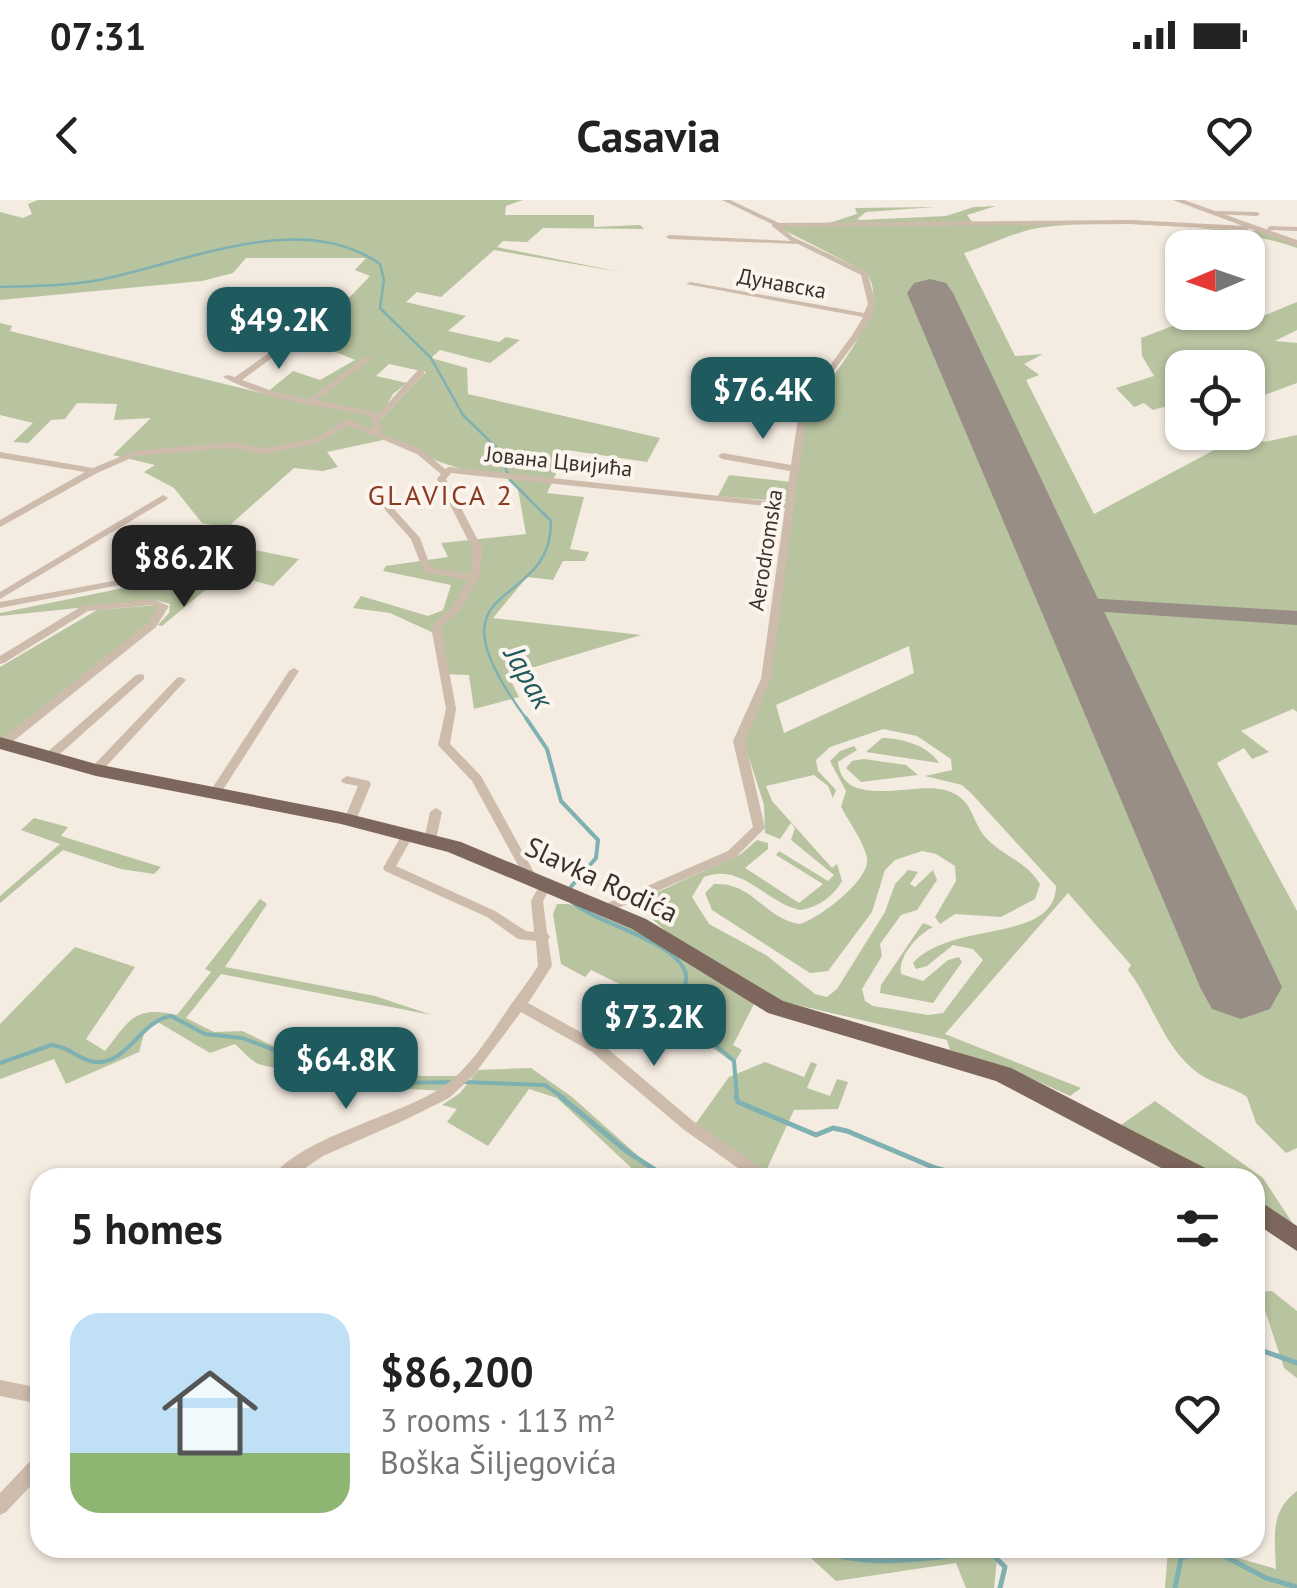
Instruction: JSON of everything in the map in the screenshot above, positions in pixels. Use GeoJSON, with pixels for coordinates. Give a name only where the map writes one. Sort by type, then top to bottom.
{"type":"FeatureCollection","features":[{"type":"Feature","properties":{"kind":"main road","name":"Slavka Rodića"},"geometry":{"type":"LineString","coordinates":[[1,743],[96,770],[350,820],[430,840],[639,924],[776,1007],[1003,1074],[1183,1168]]}},
{"type":"Feature","properties":{"kind":"main road"},"geometry":{"type":"LineString","coordinates":[[1265,1217],[1297,1240]]}},
{"type":"Feature","properties":{"kind":"street"},"geometry":{"type":"LineString","coordinates":[[725,200],[776,224],[1144,222],[1297,230]]}},
{"type":"Feature","properties":{"kind":"street"},"geometry":{"type":"LineString","coordinates":[[1177,200],[1297,243]]}},
{"type":"Feature","properties":{"kind":"street"},"geometry":{"type":"LineString","coordinates":[[1215,214],[1257,214]]}},
{"type":"Feature","properties":{"kind":"street"},"geometry":{"type":"LineString","coordinates":[[776,224],[775,228],[802,244],[864,274],[872,292],[868,316]]}},
{"type":"Feature","properties":{"kind":"street"},"geometry":{"type":"LineString","coordinates":[[669,237],[802,244]]}},
{"type":"Feature","properties":{"kind":"street"},"geometry":{"type":"LineString","coordinates":[[762,253],[766,242]]}},
{"type":"Feature","properties":{"kind":"street","name":"Дунавска"},"geometry":{"type":"LineString","coordinates":[[690,284],[868,316]]}},
{"type":"Feature","properties":{"kind":"street","name":"Aerodromska"},"geometry":{"type":"LineString","coordinates":[[605,909],[732,854],[760,828],[739,742],[766,679],[802,419],[810,398],[868,316]]}},
{"type":"Feature","properties":{"kind":"street"},"geometry":{"type":"LineString","coordinates":[[300,333],[231,379],[379,418]]}},
{"type":"Feature","properties":{"kind":"street"},"geometry":{"type":"LineString","coordinates":[[311,401],[368,357]]}},
{"type":"Feature","properties":{"kind":"street"},"geometry":{"type":"LineString","coordinates":[[379,435],[375,429],[379,418],[422,372]]}},
{"type":"Feature","properties":{"kind":"street"},"geometry":{"type":"LineString","coordinates":[[763,378],[758,386],[810,398]]}},
{"type":"Feature","properties":{"kind":"street","name":"Јована Цвијића"},"geometry":{"type":"LineString","coordinates":[[94,471],[134,454],[230,446],[264,451],[317,441],[344,422],[420,452],[444,472],[791,506]]}},
{"type":"Feature","properties":{"kind":"street"},"geometry":{"type":"LineString","coordinates":[[0,455],[94,471]]}},
{"type":"Feature","properties":{"kind":"street"},"geometry":{"type":"LineString","coordinates":[[722,456],[796,468]]}},
{"type":"Feature","properties":{"kind":"street"},"geometry":{"type":"LineString","coordinates":[[0,463],[13,458]]}},
{"type":"Feature","properties":{"kind":"street"},"geometry":{"type":"LineString","coordinates":[[0,524],[94,471]]}},
{"type":"Feature","properties":{"kind":"street","name":"Јована Цвијића"},"geometry":{"type":"LineString","coordinates":[[444,472],[441,479],[478,550],[474,578]]}},
{"type":"Feature","properties":{"kind":"street"},"geometry":{"type":"LineString","coordinates":[[290,1168],[332,1142],[449,1092],[546,966],[538,881],[476,779],[444,745],[451,709],[436,626],[456,609],[474,578],[427,570],[416,538],[389,509],[380,492]]}},
{"type":"Feature","properties":{"kind":"street"},"geometry":{"type":"LineString","coordinates":[[0,596],[163,498]]}},
{"type":"Feature","properties":{"kind":"street"},"geometry":{"type":"LineString","coordinates":[[0,605],[148,577],[166,565],[196,530]]}},
{"type":"Feature","properties":{"kind":"street"},"geometry":{"type":"LineString","coordinates":[[0,661],[86,608],[154,602],[164,606],[152,626],[1,743]]}},
{"type":"Feature","properties":{"kind":"street"},"geometry":{"type":"LineString","coordinates":[[215,794],[245,754],[294,671]]}},
{"type":"Feature","properties":{"kind":"street"},"geometry":{"type":"LineString","coordinates":[[48,758],[140,677]]}},
{"type":"Feature","properties":{"kind":"street"},"geometry":{"type":"LineString","coordinates":[[96,770],[122,740],[142,728],[181,680]]}},
{"type":"Feature","properties":{"kind":"street"},"geometry":{"type":"LineString","coordinates":[[348,780],[365,784],[350,820]]}},
{"type":"Feature","properties":{"kind":"street"},"geometry":{"type":"LineString","coordinates":[[430,840],[436,812]]}},
{"type":"Feature","properties":{"kind":"street"},"geometry":{"type":"LineString","coordinates":[[408,834],[389,868],[491,914],[524,936],[544,937]]}},
{"type":"Feature","properties":{"kind":"street"},"geometry":{"type":"LineString","coordinates":[[518,1004],[597,1048],[688,1125],[750,1168]]}},
{"type":"Feature","properties":{"kind":"street"},"geometry":{"type":"LineString","coordinates":[[0,1388],[30,1394]]}},
{"type":"Feature","properties":{"kind":"street"},"geometry":{"type":"LineString","coordinates":[[0,1506],[30,1474]]}},
{"type":"Feature","properties":{"kind":"green space"},"geometry":{"type":"Polygon","coordinates":[[[38,200],[523,200],[506,206],[505,215],[594,215],[594,227],[640,225],[644,229],[543,228],[527,242],[503,241],[497,247],[620,272],[494,250],[441,297],[417,292],[406,302],[466,316],[448,331],[499,342],[506,337],[520,340],[490,363],[440,350],[431,358],[467,368],[468,394],[660,438],[647,462],[567,450],[547,493],[584,497],[570,549],[589,552],[585,561],[563,561],[553,580],[527,577],[493,618],[641,635],[508,675],[519,697],[474,709],[469,675],[444,674],[436,634],[390,613],[353,608],[361,596],[428,616],[443,610],[451,585],[383,571],[386,566],[448,557],[441,543],[526,534],[518,489],[505,474],[455,467],[381,436],[379,421],[426,372],[389,364],[376,376],[407,383],[393,394],[373,430],[383,440],[327,452],[338,467],[323,471],[294,468],[231,524],[250,530],[235,546],[299,559],[273,586],[247,579],[240,585],[216,581],[162,626],[158,625],[169,613],[170,604],[155,600],[0,616],[168,579],[221,527],[202,523],[174,488],[144,472],[155,465],[113,455],[151,418],[114,420],[117,404],[77,403],[65,419],[51,420],[28,443],[13,442],[33,423],[0,415],[0,323],[12,326],[10,331],[265,394],[293,371],[320,380],[355,360],[324,347],[328,343],[301,327],[317,316],[268,305],[350,297],[370,276],[355,270],[366,258],[246,258],[233,273],[202,281],[0,300],[0,212],[23,218],[32,214],[28,204],[38,200]]]}},
{"type":"Feature","properties":{"kind":"green space"},"geometry":{"type":"Polygon","coordinates":[[[996,206],[967,215],[973,223],[829,223],[857,214],[855,208],[935,207],[866,212],[857,219],[861,220],[946,216],[974,207],[996,206]]]}},
{"type":"Feature","properties":{"kind":"green space"},"geometry":{"type":"Polygon","coordinates":[[[1126,223],[1035,229],[964,253],[1015,356],[1043,354],[1024,364],[1039,375],[1026,380],[1094,514],[1214,450],[1265,450],[1265,442],[1297,435],[1297,712],[1293,709],[1241,731],[1269,752],[1252,759],[1244,748],[1217,763],[1297,911],[1297,1148],[1286,1153],[1256,1123],[1247,1097],[1204,1077],[1186,1062],[1167,1038],[1128,970],[1131,965],[1068,893],[945,1034],[1081,1088],[1070,1096],[1008,1068],[950,1050],[947,1040],[780,1001],[676,940],[641,909],[649,896],[741,854],[757,840],[768,843],[768,849],[745,868],[799,903],[823,884],[776,855],[779,851],[828,881],[834,875],[791,840],[795,828],[791,823],[780,839],[765,833],[764,805],[744,742],[765,690],[805,418],[866,324],[872,286],[864,271],[776,226],[1126,223]],[[909,646],[776,705],[784,733],[914,673],[909,646]],[[883,729],[830,747],[816,760],[818,771],[836,790],[833,798],[828,786],[814,775],[766,786],[772,801],[832,868],[837,864],[842,881],[830,896],[800,910],[731,875],[704,877],[692,897],[709,924],[766,955],[815,994],[827,997],[837,989],[885,912],[895,884],[908,870],[918,872],[910,884],[915,887],[933,870],[937,880],[917,910],[901,915],[880,944],[882,956],[862,989],[865,1001],[873,1006],[928,1015],[943,1013],[983,960],[973,949],[953,945],[927,966],[916,969],[913,963],[951,941],[1020,925],[1039,916],[1051,904],[1056,886],[962,785],[925,776],[952,770],[951,759],[917,736],[883,729]]]}},
{"type":"Feature","properties":{"kind":"green space"},"geometry":{"type":"Polygon","coordinates":[[[1265,234],[1297,244],[1297,248],[1265,239],[1265,234]]]}},
{"type":"Feature","properties":{"kind":"green space"},"geometry":{"type":"Polygon","coordinates":[[[1297,302],[1297,330],[1275,341],[1297,343],[1297,383],[1265,395],[1265,350],[1165,350],[1165,407],[1153,410],[1144,403],[1134,407],[1116,388],[1154,376],[1142,356],[1141,338],[1165,329],[1265,330],[1265,315],[1297,302]]]}},
{"type":"Feature","properties":{"kind":"green space"},"geometry":{"type":"Polygon","coordinates":[[[729,475],[791,482],[787,502],[718,496],[729,475]]]}},
{"type":"Feature","properties":{"kind":"green space"},"geometry":{"type":"Polygon","coordinates":[[[157,605],[164,611],[6,739],[0,737],[0,667],[97,610],[157,605]]]}},
{"type":"Feature","properties":{"kind":"green space"},"geometry":{"type":"Polygon","coordinates":[[[882,738],[914,744],[939,763],[866,752],[882,738]]]}},
{"type":"Feature","properties":{"kind":"green space"},"geometry":{"type":"Polygon","coordinates":[[[854,746],[857,750],[838,762],[843,777],[852,786],[881,791],[931,788],[955,794],[967,805],[988,840],[1035,876],[1040,884],[1035,899],[1001,917],[955,914],[940,924],[935,917],[956,881],[955,866],[936,854],[922,851],[895,860],[885,870],[872,912],[828,971],[810,973],[712,910],[705,893],[714,884],[728,885],[749,894],[788,921],[800,924],[830,907],[861,877],[867,858],[841,807],[846,791],[830,761],[840,751],[854,746]]]}},
{"type":"Feature","properties":{"kind":"green space"},"geometry":{"type":"Polygon","coordinates":[[[852,761],[906,765],[918,775],[861,782],[846,768],[852,761]]]}},
{"type":"Feature","properties":{"kind":"green space"},"geometry":{"type":"Polygon","coordinates":[[[34,818],[68,827],[61,836],[161,867],[154,874],[121,869],[63,850],[0,903],[0,896],[60,844],[21,830],[34,818]]]}},
{"type":"Feature","properties":{"kind":"green space"},"geometry":{"type":"Polygon","coordinates":[[[260,899],[267,904],[225,967],[375,996],[432,1015],[221,974],[186,1018],[214,1032],[242,1031],[323,1069],[370,1076],[460,1076],[446,1091],[317,1084],[297,1072],[258,1064],[235,1044],[210,1053],[156,1021],[145,1030],[139,1052],[66,1084],[54,1059],[0,1079],[0,1024],[75,947],[135,967],[86,1039],[105,1051],[142,1014],[177,1015],[211,972],[205,969],[260,899]]]}},
{"type":"Feature","properties":{"kind":"green space"},"geometry":{"type":"Polygon","coordinates":[[[557,904],[569,904],[635,930],[755,1002],[733,1045],[742,1050],[734,1063],[658,1010],[625,1040],[601,1026],[632,990],[591,970],[585,977],[561,964],[553,914],[557,904]]]}},
{"type":"Feature","properties":{"kind":"green space"},"geometry":{"type":"Polygon","coordinates":[[[923,923],[933,927],[910,947],[902,960],[901,974],[923,981],[948,960],[959,957],[962,962],[933,1003],[880,993],[881,985],[923,923]]]}},
{"type":"Feature","properties":{"kind":"green space"},"geometry":{"type":"Polygon","coordinates":[[[765,1062],[804,1077],[811,1062],[817,1064],[807,1088],[830,1096],[837,1079],[848,1082],[838,1109],[794,1110],[767,1168],[757,1168],[694,1126],[729,1077],[765,1062]]]}},
{"type":"Feature","properties":{"kind":"green space"},"geometry":{"type":"Polygon","coordinates":[[[531,1068],[572,1097],[652,1168],[631,1168],[557,1098],[529,1089],[488,1146],[447,1122],[457,1109],[442,1105],[460,1093],[478,1070],[531,1068]]]}},
{"type":"Feature","properties":{"kind":"green space"},"geometry":{"type":"Polygon","coordinates":[[[1155,1101],[1249,1168],[1197,1168],[1121,1125],[1155,1101]]]}},
{"type":"Feature","properties":{"kind":"green space"},"geometry":{"type":"Polygon","coordinates":[[[1265,1181],[1297,1230],[1265,1209],[1265,1181]]]}},
{"type":"Feature","properties":{"kind":"green space"},"geometry":{"type":"Polygon","coordinates":[[[1272,1291],[1297,1311],[1297,1378],[1284,1368],[1265,1310],[1265,1292],[1272,1291]]]}},
{"type":"Feature","properties":{"kind":"green space"},"geometry":{"type":"Polygon","coordinates":[[[1297,1491],[1297,1588],[1165,1588],[1167,1558],[1238,1558],[1276,1569],[1278,1517],[1297,1491]]]}},
{"type":"Feature","properties":{"kind":"green space"},"geometry":{"type":"Polygon","coordinates":[[[811,1558],[997,1558],[994,1588],[966,1588],[956,1563],[836,1581],[811,1558]]]}},
{"type":"Feature","properties":{"kind":"waterway","name":"Јарак"},"geometry":{"type":"LineString","coordinates":[[0,287],[99,280],[205,253],[279,240],[315,240],[349,248],[380,264],[384,280],[380,308],[431,358],[463,415],[499,450],[510,480],[551,521],[546,551],[487,617],[485,640],[497,674],[527,719]]}},
{"type":"Feature","properties":{"kind":"waterway","name":"Јарак"},"geometry":{"type":"LineString","coordinates":[[527,719],[547,749],[561,801],[598,840],[596,858],[569,889]]}},
{"type":"Feature","properties":{"kind":"waterway","name":"Јарак"},"geometry":{"type":"LineString","coordinates":[[572,902],[654,943],[680,963],[686,979],[679,1006],[699,1031],[734,1061],[737,1099]]}},
{"type":"Feature","properties":{"kind":"waterway"},"geometry":{"type":"LineString","coordinates":[[0,1063],[51,1045],[90,1061],[107,1061],[126,1050],[160,1019],[171,1016],[205,1034],[242,1038],[344,1076],[400,1083],[454,1082]]}},
{"type":"Feature","properties":{"kind":"waterway"},"geometry":{"type":"LineString","coordinates":[[463,1082],[545,1085],[565,1099]]}},
{"type":"Feature","properties":{"kind":"waterway"},"geometry":{"type":"LineString","coordinates":[[561,1097],[652,1168]]}},
{"type":"Feature","properties":{"kind":"waterway","name":"Јарак"},"geometry":{"type":"LineString","coordinates":[[736,1097],[738,1102],[816,1135],[833,1128],[847,1131],[935,1168]]}},
{"type":"Feature","properties":{"kind":"waterway","name":"Јарак"},"geometry":{"type":"LineString","coordinates":[[1265,1352],[1297,1363]]}},
{"type":"Feature","properties":{"kind":"waterway"},"geometry":{"type":"LineString","coordinates":[[852,1558],[933,1558]]}},
{"type":"Feature","properties":{"kind":"waterway"},"geometry":{"type":"LineString","coordinates":[[996,1558],[1005,1567],[1000,1588]]}},
{"type":"Feature","properties":{"kind":"waterway"},"geometry":{"type":"LineString","coordinates":[[1175,1588],[1181,1558]]}},
{"type":"Feature","properties":{"kind":"waterway"},"geometry":{"type":"LineString","coordinates":[[1228,1558],[1266,1578],[1297,1587]]}},
{"type":"Feature","properties":{"kind":"taxiway"},"geometry":{"type":"LineString","coordinates":[[1070,604],[1297,618]]}},
{"type":"Feature","properties":{"kind":"runway"},"geometry":{"type":"LineString","coordinates":[[930,293],[1241,987]]}},
{"type":"Feature","properties":{"kind":"district","name":"GLAVICA 2"},"geometry":{"type":"Point","coordinates":[441,494]}}]}
